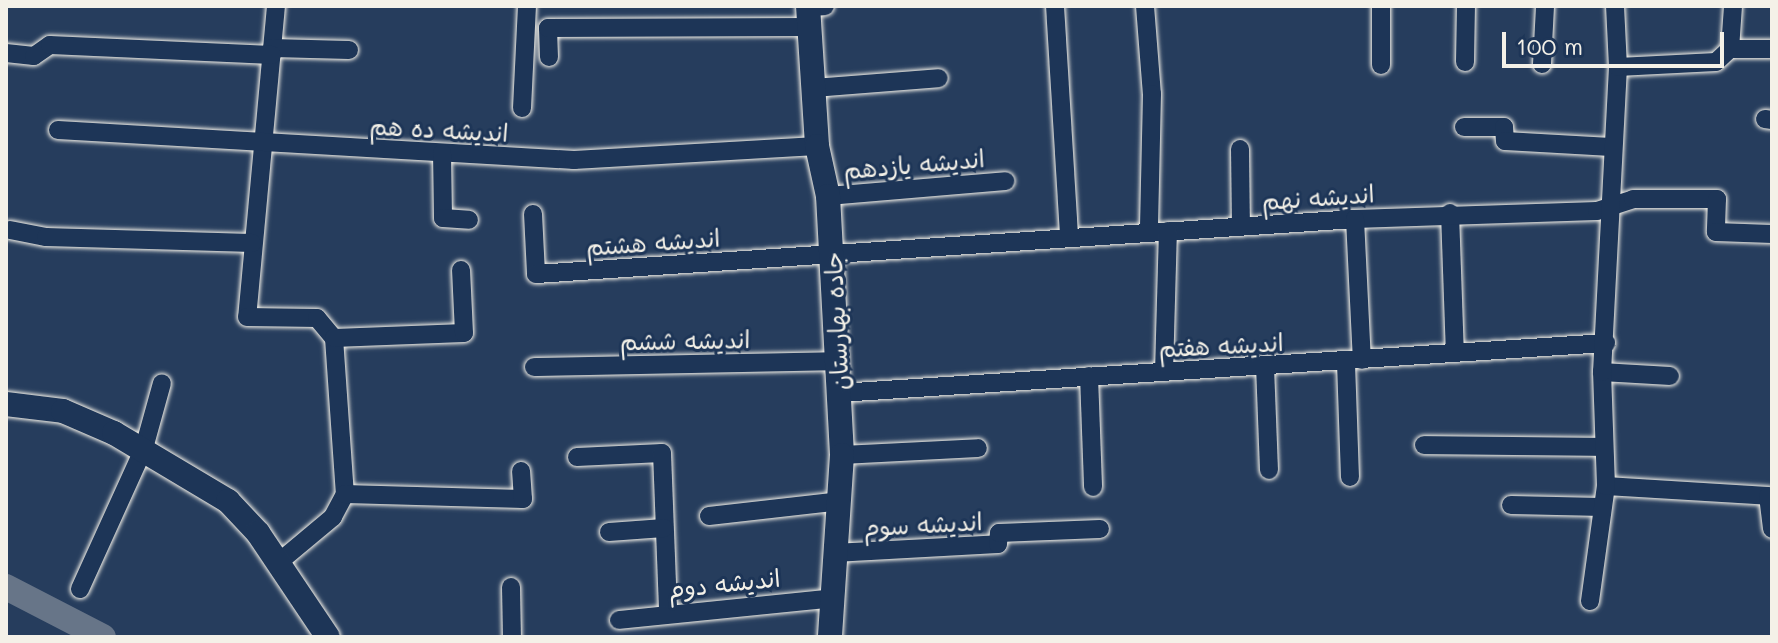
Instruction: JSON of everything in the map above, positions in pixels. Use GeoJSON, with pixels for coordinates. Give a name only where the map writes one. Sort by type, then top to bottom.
{"type":"FeatureCollection","features":[{"type":"Feature","properties":{"kind":"street"},"geometry":{"type":"LineString","coordinates":[[276,6],[247,317],[317,318],[334,338],[345,494],[333,517],[279,562]]}},
{"type":"Feature","properties":{"kind":"street"},"geometry":{"type":"LineString","coordinates":[[522,108],[527,6]]}},
{"type":"Feature","properties":{"kind":"street"},"geometry":{"type":"LineString","coordinates":[[549,57],[548,28],[809,13],[825,6]]}},
{"type":"Feature","properties":{"kind":"street"},"geometry":{"type":"LineString","coordinates":[[1055,6],[1069,238]]}},
{"type":"Feature","properties":{"kind":"street"},"geometry":{"type":"LineString","coordinates":[[1145,6],[1152,94],[1164,372]]}},
{"type":"Feature","properties":{"kind":"street"},"geometry":{"type":"LineString","coordinates":[[1381,6],[1381,65]]}},
{"type":"Feature","properties":{"kind":"street"},"geometry":{"type":"LineString","coordinates":[[1465,62],[1466,6]]}},
{"type":"Feature","properties":{"kind":"street"},"geometry":{"type":"LineString","coordinates":[[1542,64],[1545,6]]}},
{"type":"Feature","properties":{"kind":"street"},"geometry":{"type":"LineString","coordinates":[[1590,601],[1606,486],[1602,372],[1606,343],[1611,147],[1618,67],[1615,6]]}},
{"type":"Feature","properties":{"kind":"street"},"geometry":{"type":"LineString","coordinates":[[1730,49],[1733,6]]}},
{"type":"Feature","properties":{"kind":"street","name":"جاده بهارستان"},"geometry":{"type":"LineString","coordinates":[[809,13],[817,146],[828,196],[842,455],[830,637]]}},
{"type":"Feature","properties":{"kind":"street"},"geometry":{"type":"LineString","coordinates":[[6,53],[34,56],[50,45],[349,50]]}},
{"type":"Feature","properties":{"kind":"street"},"geometry":{"type":"LineString","coordinates":[[1618,67],[1716,62],[1730,49],[1772,49]]}},
{"type":"Feature","properties":{"kind":"street"},"geometry":{"type":"LineString","coordinates":[[813,88],[939,78]]}},
{"type":"Feature","properties":{"kind":"street"},"geometry":{"type":"LineString","coordinates":[[1464,127],[1504,127],[1505,141],[1611,147]]}},
{"type":"Feature","properties":{"kind":"street","name":"اندیشه ده هم"},"geometry":{"type":"LineString","coordinates":[[58,130],[574,160],[817,146]]}},
{"type":"Feature","properties":{"kind":"street"},"geometry":{"type":"LineString","coordinates":[[1240,149],[1241,226]]}},
{"type":"Feature","properties":{"kind":"street"},"geometry":{"type":"LineString","coordinates":[[442,153],[443,218],[469,220]]}},
{"type":"Feature","properties":{"kind":"street","name":"اندیشه یازدهم"},"geometry":{"type":"LineString","coordinates":[[828,196],[1005,181]]}},
{"type":"Feature","properties":{"kind":"street","name":"اندیشه نهم"},"geometry":{"type":"LineString","coordinates":[[832,255],[1450,213],[1609,210],[1633,199],[1717,199],[1716,232],[1772,234]]}},
{"type":"Feature","properties":{"kind":"street"},"geometry":{"type":"LineString","coordinates":[[1450,213],[1455,353]]}},
{"type":"Feature","properties":{"kind":"street","name":"اندیشه هشتم"},"geometry":{"type":"LineString","coordinates":[[533,214],[536,274],[832,255]]}},
{"type":"Feature","properties":{"kind":"street"},"geometry":{"type":"LineString","coordinates":[[1350,477],[1355,219]]}},
{"type":"Feature","properties":{"kind":"street"},"geometry":{"type":"LineString","coordinates":[[10,230],[46,237],[252,243]]}},
{"type":"Feature","properties":{"kind":"street"},"geometry":{"type":"LineString","coordinates":[[334,338],[464,333],[461,270]]}},
{"type":"Feature","properties":{"kind":"street","name":"اندیشه هفتم"},"geometry":{"type":"LineString","coordinates":[[839,393],[1354,362],[1606,343]]}},
{"type":"Feature","properties":{"kind":"street","name":"اندیشه ششم"},"geometry":{"type":"LineString","coordinates":[[534,367],[836,361]]}},
{"type":"Feature","properties":{"kind":"street"},"geometry":{"type":"LineString","coordinates":[[1265,366],[1269,470]]}},
{"type":"Feature","properties":{"kind":"street"},"geometry":{"type":"LineString","coordinates":[[1602,372],[1670,376]]}},
{"type":"Feature","properties":{"kind":"street"},"geometry":{"type":"LineString","coordinates":[[1089,376],[1093,487]]}},
{"type":"Feature","properties":{"kind":"street"},"geometry":{"type":"LineString","coordinates":[[80,589],[144,448],[162,383]]}},
{"type":"Feature","properties":{"kind":"street"},"geometry":{"type":"LineString","coordinates":[[6,404],[63,411],[144,448],[228,501],[279,562],[328,637]]}},
{"type":"Feature","properties":{"kind":"street"},"geometry":{"type":"LineString","coordinates":[[1424,445],[1603,447]]}},
{"type":"Feature","properties":{"kind":"street"},"geometry":{"type":"LineString","coordinates":[[842,455],[978,448]]}},
{"type":"Feature","properties":{"kind":"street"},"geometry":{"type":"LineString","coordinates":[[577,457],[662,453],[668,612]]}},
{"type":"Feature","properties":{"kind":"street"},"geometry":{"type":"LineString","coordinates":[[345,494],[523,499],[521,471]]}},
{"type":"Feature","properties":{"kind":"street"},"geometry":{"type":"LineString","coordinates":[[1606,486],[1768,496],[1772,529]]}},
{"type":"Feature","properties":{"kind":"street"},"geometry":{"type":"LineString","coordinates":[[709,516],[841,501]]}},
{"type":"Feature","properties":{"kind":"street"},"geometry":{"type":"LineString","coordinates":[[1511,505],[1602,507]]}},
{"type":"Feature","properties":{"kind":"street"},"geometry":{"type":"LineString","coordinates":[[609,532],[664,528]]}},
{"type":"Feature","properties":{"kind":"street","name":"اندیشه سوم"},"geometry":{"type":"LineString","coordinates":[[834,553],[998,544],[999,533],[1100,529]]}},
{"type":"Feature","properties":{"kind":"street"},"geometry":{"type":"LineString","coordinates":[[511,587],[512,637]]}},
{"type":"Feature","properties":{"kind":"street","name":"اندیشه دوم"},"geometry":{"type":"LineString","coordinates":[[619,620],[668,612],[834,598]]}},
{"type":"Feature","properties":{"kind":"waterway"},"geometry":{"type":"LineString","coordinates":[[6,587],[103,637]]}}]}
